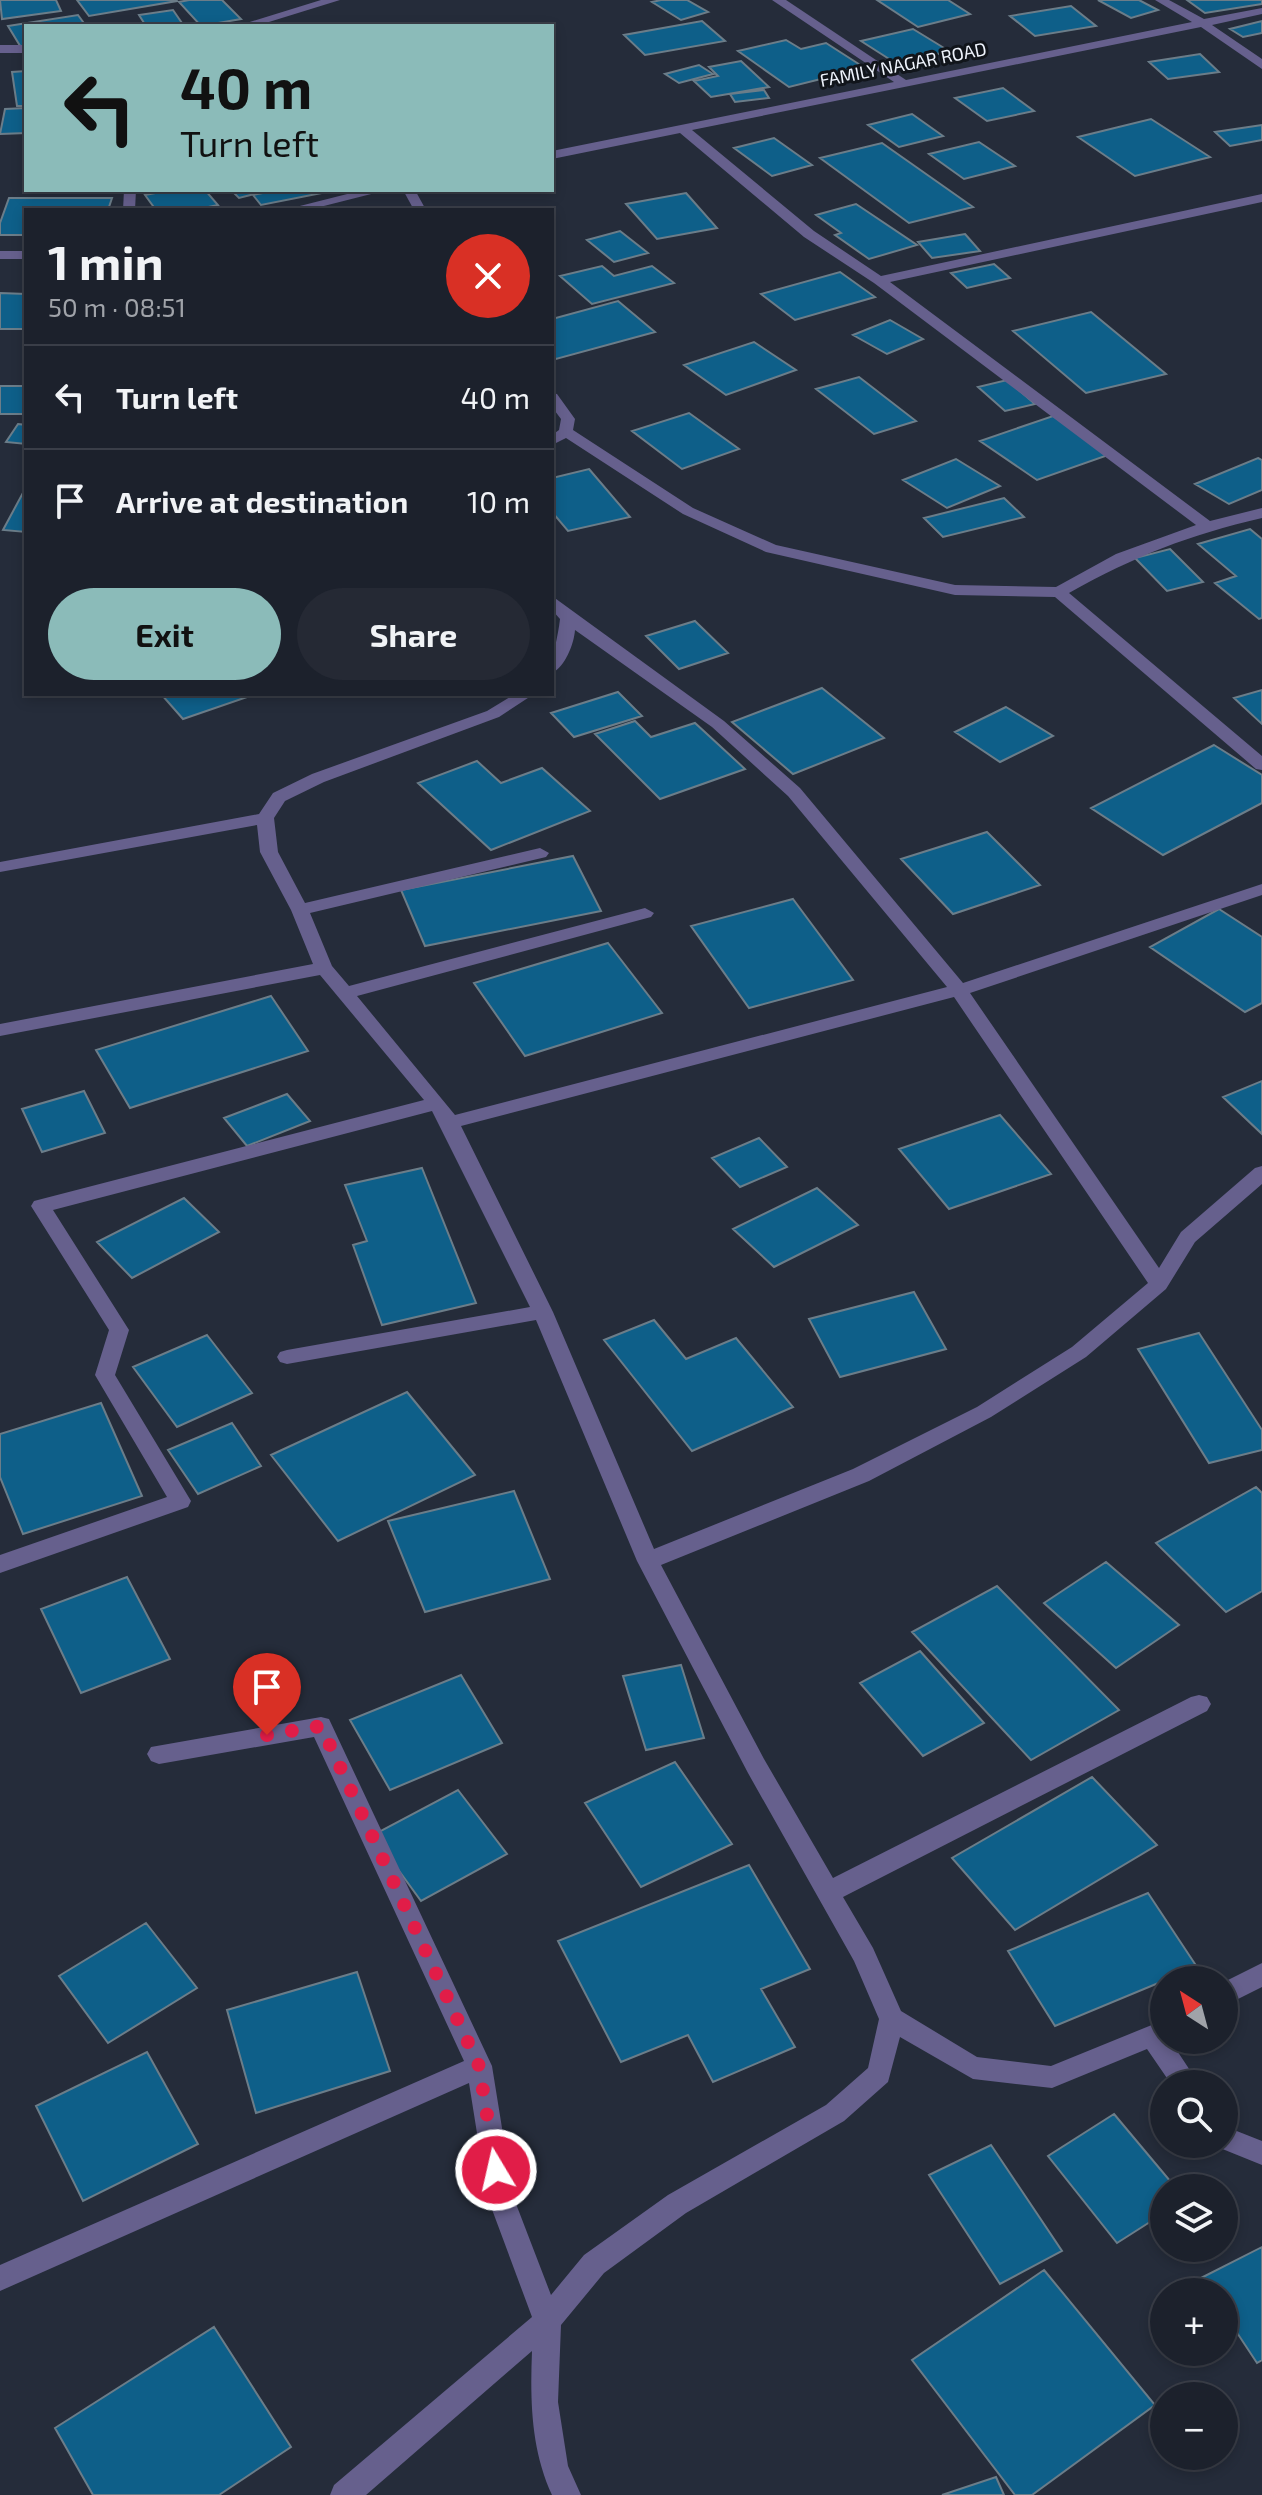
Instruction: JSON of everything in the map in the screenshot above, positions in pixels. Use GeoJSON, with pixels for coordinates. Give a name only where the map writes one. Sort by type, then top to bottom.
{"type":"FeatureCollection","features":[{"type":"Feature","properties":{"kind":"street"},"geometry":{"type":"LineString","coordinates":[[250,24],[334,0]]}},
{"type":"Feature","properties":{"kind":"street"},"geometry":{"type":"LineString","coordinates":[[778,0],[902,82]]}},
{"type":"Feature","properties":{"kind":"street"},"geometry":{"type":"LineString","coordinates":[[1161,0],[1204,24],[1262,65]]}},
{"type":"Feature","properties":{"kind":"street","name":"FAMILY NAGAR ROAD"},"geometry":{"type":"LineString","coordinates":[[554,155],[1262,11]]}},
{"type":"Feature","properties":{"kind":"street"},"geometry":{"type":"LineString","coordinates":[[0,49],[24,49]]}},
{"type":"Feature","properties":{"kind":"street"},"geometry":{"type":"LineString","coordinates":[[682,128],[809,234],[879,280],[1207,526]]}},
{"type":"Feature","properties":{"kind":"street"},"geometry":{"type":"LineString","coordinates":[[299,208],[372,192]]}},
{"type":"Feature","properties":{"kind":"street"},"geometry":{"type":"LineString","coordinates":[[879,280],[1262,198]]}},
{"type":"Feature","properties":{"kind":"street"},"geometry":{"type":"LineString","coordinates":[[0,255],[24,255]]}},
{"type":"Feature","properties":{"kind":"street"},"geometry":{"type":"LineString","coordinates":[[554,400],[568,419],[559,436],[688,511],[771,549],[955,590],[1059,592],[1121,557],[1207,526],[1262,513]]}},
{"type":"Feature","properties":{"kind":"street"},"geometry":{"type":"LineString","coordinates":[[1059,592],[1262,765]]}},
{"type":"Feature","properties":{"kind":"street"},"geometry":{"type":"LineString","coordinates":[[554,603],[568,618],[718,724],[794,792],[959,990],[1159,1284]]}},
{"type":"Feature","properties":{"kind":"street"},"geometry":{"type":"LineString","coordinates":[[554,664],[566,641],[568,618]]}},
{"type":"Feature","properties":{"kind":"street"},"geometry":{"type":"LineString","coordinates":[[523,696],[493,714],[318,778],[279,797],[265,818],[269,852],[300,910],[324,968],[437,1103],[450,1123],[543,1312],[648,1561],[756,1766],[864,1956],[892,2019],[973,2068],[1052,2077],[1150,2038]]}},
{"type":"Feature","properties":{"kind":"street"},"geometry":{"type":"LineString","coordinates":[[0,867],[265,818]]}},
{"type":"Feature","properties":{"kind":"street"},"geometry":{"type":"LineString","coordinates":[[300,910],[540,853]]}},
{"type":"Feature","properties":{"kind":"street"},"geometry":{"type":"LineString","coordinates":[[450,1123],[959,990],[1262,889]]}},
{"type":"Feature","properties":{"kind":"street"},"geometry":{"type":"LineString","coordinates":[[345,993],[645,913]]}},
{"type":"Feature","properties":{"kind":"street"},"geometry":{"type":"LineString","coordinates":[[0,1030],[324,968]]}},
{"type":"Feature","properties":{"kind":"street"},"geometry":{"type":"LineString","coordinates":[[0,1564],[180,1501],[105,1375],[119,1330],[41,1206],[437,1103]]}},
{"type":"Feature","properties":{"kind":"street"},"geometry":{"type":"LineString","coordinates":[[648,1561],[861,1475],[984,1412],[1079,1352],[1159,1284],[1188,1237],[1262,1173]]}},
{"type":"Feature","properties":{"kind":"street"},"geometry":{"type":"LineString","coordinates":[[287,1357],[543,1312]]}},
{"type":"Feature","properties":{"kind":"street"},"geometry":{"type":"LineString","coordinates":[[829,1892],[1199,1704]]}},
{"type":"Feature","properties":{"kind":"street"},"geometry":{"type":"LineString","coordinates":[[159,1754],[321,1726],[479,2066],[500,2196],[547,2321],[544,2402],[554,2467],[567,2495]]}},
{"type":"Feature","properties":{"kind":"street"},"geometry":{"type":"LineString","coordinates":[[1238,1987],[1262,1974]]}},
{"type":"Feature","properties":{"kind":"street"},"geometry":{"type":"LineString","coordinates":[[344,2495],[547,2321],[594,2264],[677,2204],[835,2113],[879,2074],[892,2019]]}},
{"type":"Feature","properties":{"kind":"street"},"geometry":{"type":"LineString","coordinates":[[0,2278],[479,2066]]}},
{"type":"Feature","properties":{"kind":"street"},"geometry":{"type":"LineString","coordinates":[[1238,2144],[1262,2153]]}},
{"type":"Feature","properties":{"kind":"building"},"geometry":{"type":"Polygon","coordinates":[[[0,0],[56,0],[61,11],[2,19],[0,0]]]}},
{"type":"Feature","properties":{"kind":"building"},"geometry":{"type":"Polygon","coordinates":[[[77,0],[176,0],[177,1],[89,16],[77,0]]]}},
{"type":"Feature","properties":{"kind":"building"},"geometry":{"type":"Polygon","coordinates":[[[222,0],[241,19],[199,24],[179,2],[222,0]]]}},
{"type":"Feature","properties":{"kind":"building"},"geometry":{"type":"Polygon","coordinates":[[[687,0],[708,12],[681,20],[652,2],[687,0]]]}},
{"type":"Feature","properties":{"kind":"building"},"geometry":{"type":"Polygon","coordinates":[[[877,0],[948,0],[970,14],[918,27],[877,0]]]}},
{"type":"Feature","properties":{"kind":"building"},"geometry":{"type":"Polygon","coordinates":[[[1098,0],[1139,0],[1158,10],[1131,18],[1098,0]]]}},
{"type":"Feature","properties":{"kind":"building"},"geometry":{"type":"Polygon","coordinates":[[[1187,0],[1262,0],[1262,4],[1205,13],[1187,0]]]}},
{"type":"Feature","properties":{"kind":"building"},"geometry":{"type":"Polygon","coordinates":[[[1071,6],[1096,26],[1035,36],[1010,16],[1071,6]]]}},
{"type":"Feature","properties":{"kind":"building"},"geometry":{"type":"Polygon","coordinates":[[[173,10],[183,24],[145,24],[139,15],[173,10]]]}},
{"type":"Feature","properties":{"kind":"building"},"geometry":{"type":"Polygon","coordinates":[[[78,15],[85,24],[24,24],[22,49],[8,26],[78,15]]]}},
{"type":"Feature","properties":{"kind":"building"},"geometry":{"type":"Polygon","coordinates":[[[702,21],[725,41],[645,55],[624,35],[702,21]]]}},
{"type":"Feature","properties":{"kind":"building"},"geometry":{"type":"Polygon","coordinates":[[[1262,21],[1262,33],[1243,37],[1230,29],[1262,21]]]}},
{"type":"Feature","properties":{"kind":"building"},"geometry":{"type":"Polygon","coordinates":[[[913,29],[949,51],[897,64],[861,41],[913,29]]]}},
{"type":"Feature","properties":{"kind":"building"},"geometry":{"type":"Polygon","coordinates":[[[786,40],[801,49],[826,43],[865,68],[789,87],[738,51],[786,40]]]}},
{"type":"Feature","properties":{"kind":"building"},"geometry":{"type":"Polygon","coordinates":[[[1200,54],[1219,72],[1168,79],[1149,62],[1200,54]]]}},
{"type":"Feature","properties":{"kind":"building"},"geometry":{"type":"Polygon","coordinates":[[[741,61],[769,87],[711,97],[694,81],[718,76],[709,67],[741,61]]]}},
{"type":"Feature","properties":{"kind":"building"},"geometry":{"type":"Polygon","coordinates":[[[699,65],[713,74],[679,83],[665,74],[699,65]]]}},
{"type":"Feature","properties":{"kind":"building"},"geometry":{"type":"Polygon","coordinates":[[[24,71],[24,106],[17,106],[12,72],[24,71]]]}},
{"type":"Feature","properties":{"kind":"building"},"geometry":{"type":"Polygon","coordinates":[[[1003,88],[1034,111],[987,121],[955,98],[1003,88]]]}},
{"type":"Feature","properties":{"kind":"building"},"geometry":{"type":"Polygon","coordinates":[[[764,90],[769,98],[735,102],[730,94],[764,90]]]}},
{"type":"Feature","properties":{"kind":"building"},"geometry":{"type":"Polygon","coordinates":[[[24,108],[24,133],[0,134],[5,109],[24,108]]]}},
{"type":"Feature","properties":{"kind":"building"},"geometry":{"type":"Polygon","coordinates":[[[912,114],[943,136],[899,147],[868,125],[912,114]]]}},
{"type":"Feature","properties":{"kind":"building"},"geometry":{"type":"Polygon","coordinates":[[[1151,119],[1210,157],[1135,176],[1078,137],[1151,119]]]}},
{"type":"Feature","properties":{"kind":"building"},"geometry":{"type":"Polygon","coordinates":[[[1262,125],[1262,140],[1230,146],[1215,132],[1262,125]]]}},
{"type":"Feature","properties":{"kind":"building"},"geometry":{"type":"Polygon","coordinates":[[[774,138],[812,165],[772,176],[734,148],[774,138]]]}},
{"type":"Feature","properties":{"kind":"building"},"geometry":{"type":"Polygon","coordinates":[[[979,142],[1015,166],[964,179],[929,154],[979,142]]]}},
{"type":"Feature","properties":{"kind":"building"},"geometry":{"type":"Polygon","coordinates":[[[882,143],[973,207],[909,223],[820,158],[882,143]]]}},
{"type":"Feature","properties":{"kind":"building"},"geometry":{"type":"Polygon","coordinates":[[[207,192],[218,205],[155,208],[145,195],[207,192]]]}},
{"type":"Feature","properties":{"kind":"building"},"geometry":{"type":"Polygon","coordinates":[[[233,192],[262,192],[239,198],[233,192]]]}},
{"type":"Feature","properties":{"kind":"building"},"geometry":{"type":"Polygon","coordinates":[[[268,192],[327,192],[261,205],[253,195],[268,192]]]}},
{"type":"Feature","properties":{"kind":"building"},"geometry":{"type":"Polygon","coordinates":[[[686,193],[717,228],[657,239],[626,204],[686,193]]]}},
{"type":"Feature","properties":{"kind":"building"},"geometry":{"type":"Polygon","coordinates":[[[9,198],[112,198],[109,208],[24,208],[24,235],[0,235],[0,223],[9,198]]]}},
{"type":"Feature","properties":{"kind":"building"},"geometry":{"type":"Polygon","coordinates":[[[856,204],[917,245],[869,259],[835,235],[841,233],[816,215],[856,204]]]}},
{"type":"Feature","properties":{"kind":"building"},"geometry":{"type":"Polygon","coordinates":[[[620,231],[648,253],[614,262],[587,240],[620,231]]]}},
{"type":"Feature","properties":{"kind":"building"},"geometry":{"type":"Polygon","coordinates":[[[965,234],[980,251],[932,258],[918,242],[965,234]]]}},
{"type":"Feature","properties":{"kind":"building"},"geometry":{"type":"Polygon","coordinates":[[[994,264],[1010,278],[967,288],[951,273],[994,264]]]}},
{"type":"Feature","properties":{"kind":"building"},"geometry":{"type":"Polygon","coordinates":[[[602,266],[614,276],[652,266],[674,283],[592,304],[560,276],[602,266]]]}},
{"type":"Feature","properties":{"kind":"building"},"geometry":{"type":"Polygon","coordinates":[[[840,272],[875,297],[795,320],[761,294],[840,272]]]}},
{"type":"Feature","properties":{"kind":"building"},"geometry":{"type":"Polygon","coordinates":[[[0,293],[24,294],[24,329],[0,329],[0,293]]]}},
{"type":"Feature","properties":{"kind":"building"},"geometry":{"type":"Polygon","coordinates":[[[618,301],[655,332],[556,359],[554,318],[618,301]]]}},
{"type":"Feature","properties":{"kind":"building"},"geometry":{"type":"Polygon","coordinates":[[[1091,312],[1166,374],[1086,393],[1013,331],[1091,312]]]}},
{"type":"Feature","properties":{"kind":"building"},"geometry":{"type":"Polygon","coordinates":[[[890,320],[923,339],[887,354],[853,335],[890,320]]]}},
{"type":"Feature","properties":{"kind":"building"},"geometry":{"type":"Polygon","coordinates":[[[754,342],[796,370],[726,395],[684,365],[754,342]]]}},
{"type":"Feature","properties":{"kind":"building"},"geometry":{"type":"Polygon","coordinates":[[[859,377],[916,421],[874,434],[816,389],[859,377]]]}},
{"type":"Feature","properties":{"kind":"building"},"geometry":{"type":"Polygon","coordinates":[[[1007,380],[1035,404],[1005,411],[978,387],[1007,380]]]}},
{"type":"Feature","properties":{"kind":"building"},"geometry":{"type":"Polygon","coordinates":[[[0,386],[24,386],[24,414],[0,414],[0,386]]]}},
{"type":"Feature","properties":{"kind":"building"},"geometry":{"type":"Polygon","coordinates":[[[689,413],[739,449],[682,469],[632,431],[689,413]]]}},
{"type":"Feature","properties":{"kind":"building"},"geometry":{"type":"Polygon","coordinates":[[[1053,416],[1111,454],[1037,480],[980,441],[1053,416]]]}},
{"type":"Feature","properties":{"kind":"building"},"geometry":{"type":"Polygon","coordinates":[[[18,424],[24,425],[24,444],[6,442],[18,424]]]}},
{"type":"Feature","properties":{"kind":"building"},"geometry":{"type":"Polygon","coordinates":[[[1258,458],[1262,460],[1262,490],[1229,504],[1195,484],[1258,458]]]}},
{"type":"Feature","properties":{"kind":"building"},"geometry":{"type":"Polygon","coordinates":[[[956,459],[1000,486],[947,508],[903,480],[956,459]]]}},
{"type":"Feature","properties":{"kind":"building"},"geometry":{"type":"Polygon","coordinates":[[[589,469],[630,517],[568,531],[554,514],[554,478],[589,469]]]}},
{"type":"Feature","properties":{"kind":"building"},"geometry":{"type":"Polygon","coordinates":[[[24,491],[24,532],[3,530],[24,491]]]}},
{"type":"Feature","properties":{"kind":"building"},"geometry":{"type":"Polygon","coordinates":[[[1004,498],[1024,517],[943,537],[924,518],[1004,498]]]}},
{"type":"Feature","properties":{"kind":"building"},"geometry":{"type":"Polygon","coordinates":[[[1250,529],[1262,539],[1262,618],[1259,619],[1215,583],[1236,576],[1198,544],[1250,529]]]}},
{"type":"Feature","properties":{"kind":"building"},"geometry":{"type":"Polygon","coordinates":[[[1170,549],[1203,582],[1167,591],[1135,558],[1170,549]]]}},
{"type":"Feature","properties":{"kind":"building"},"geometry":{"type":"Polygon","coordinates":[[[695,621],[728,653],[679,669],[646,636],[695,621]]]}},
{"type":"Feature","properties":{"kind":"building"},"geometry":{"type":"Polygon","coordinates":[[[822,688],[884,738],[793,774],[732,722],[822,688]]]}},
{"type":"Feature","properties":{"kind":"building"},"geometry":{"type":"Polygon","coordinates":[[[1262,690],[1262,724],[1234,698],[1262,690]]]}},
{"type":"Feature","properties":{"kind":"building"},"geometry":{"type":"Polygon","coordinates":[[[618,692],[642,716],[574,737],[551,713],[618,692]]]}},
{"type":"Feature","properties":{"kind":"building"},"geometry":{"type":"Polygon","coordinates":[[[163,696],[250,696],[183,719],[163,696]]]}},
{"type":"Feature","properties":{"kind":"building"},"geometry":{"type":"Polygon","coordinates":[[[1006,707],[1053,736],[1000,762],[955,732],[1006,707]]]}},
{"type":"Feature","properties":{"kind":"building"},"geometry":{"type":"Polygon","coordinates":[[[635,721],[651,737],[695,723],[745,769],[660,799],[595,734],[635,721]]]}},
{"type":"Feature","properties":{"kind":"building"},"geometry":{"type":"Polygon","coordinates":[[[1214,745],[1262,775],[1262,803],[1163,855],[1091,808],[1214,745]]]}},
{"type":"Feature","properties":{"kind":"building"},"geometry":{"type":"Polygon","coordinates":[[[477,761],[501,783],[542,768],[590,811],[491,850],[418,783],[477,761]]]}},
{"type":"Feature","properties":{"kind":"building"},"geometry":{"type":"Polygon","coordinates":[[[987,832],[1040,885],[953,914],[901,859],[987,832]]]}},
{"type":"Feature","properties":{"kind":"building"},"geometry":{"type":"Polygon","coordinates":[[[573,856],[601,911],[425,946],[401,890],[573,856]]]}},
{"type":"Feature","properties":{"kind":"building"},"geometry":{"type":"Polygon","coordinates":[[[793,899],[853,980],[749,1008],[691,926],[793,899]]]}},
{"type":"Feature","properties":{"kind":"building"},"geometry":{"type":"Polygon","coordinates":[[[1219,909],[1262,937],[1262,1003],[1245,1012],[1150,947],[1219,909]]]}},
{"type":"Feature","properties":{"kind":"building"},"geometry":{"type":"Polygon","coordinates":[[[608,943],[662,1013],[525,1056],[474,983],[608,943]]]}},
{"type":"Feature","properties":{"kind":"building"},"geometry":{"type":"Polygon","coordinates":[[[271,996],[308,1051],[130,1108],[96,1050],[271,996]]]}},
{"type":"Feature","properties":{"kind":"building"},"geometry":{"type":"Polygon","coordinates":[[[1262,1081],[1262,1134],[1223,1097],[1262,1081]]]}},
{"type":"Feature","properties":{"kind":"building"},"geometry":{"type":"Polygon","coordinates":[[[84,1091],[105,1133],[42,1152],[22,1109],[84,1091]]]}},
{"type":"Feature","properties":{"kind":"building"},"geometry":{"type":"Polygon","coordinates":[[[287,1094],[310,1121],[247,1146],[224,1118],[287,1094]]]}},
{"type":"Feature","properties":{"kind":"building"},"geometry":{"type":"Polygon","coordinates":[[[1000,1115],[1051,1174],[949,1209],[899,1149],[1000,1115]]]}},
{"type":"Feature","properties":{"kind":"building"},"geometry":{"type":"Polygon","coordinates":[[[759,1138],[787,1167],[740,1187],[712,1158],[759,1138]]]}},
{"type":"Feature","properties":{"kind":"building"},"geometry":{"type":"Polygon","coordinates":[[[422,1168],[476,1303],[382,1325],[353,1245],[367,1241],[345,1185],[422,1168]]]}},
{"type":"Feature","properties":{"kind":"building"},"geometry":{"type":"Polygon","coordinates":[[[817,1188],[858,1225],[774,1267],[733,1229],[817,1188]]]}},
{"type":"Feature","properties":{"kind":"building"},"geometry":{"type":"Polygon","coordinates":[[[184,1198],[219,1232],[132,1278],[97,1242],[184,1198]]]}},
{"type":"Feature","properties":{"kind":"building"},"geometry":{"type":"Polygon","coordinates":[[[914,1292],[946,1349],[840,1377],[809,1319],[914,1292]]]}},
{"type":"Feature","properties":{"kind":"building"},"geometry":{"type":"Polygon","coordinates":[[[654,1320],[686,1359],[736,1338],[793,1407],[692,1451],[604,1340],[654,1320]]]}},
{"type":"Feature","properties":{"kind":"building"},"geometry":{"type":"Polygon","coordinates":[[[1199,1333],[1262,1430],[1262,1450],[1209,1463],[1138,1349],[1199,1333]]]}},
{"type":"Feature","properties":{"kind":"building"},"geometry":{"type":"Polygon","coordinates":[[[207,1335],[252,1393],[177,1427],[133,1367],[207,1335]]]}},
{"type":"Feature","properties":{"kind":"building"},"geometry":{"type":"Polygon","coordinates":[[[407,1392],[475,1475],[338,1541],[271,1455],[407,1392]]]}},
{"type":"Feature","properties":{"kind":"building"},"geometry":{"type":"Polygon","coordinates":[[[101,1403],[142,1496],[23,1534],[0,1477],[0,1434],[101,1403]]]}},
{"type":"Feature","properties":{"kind":"building"},"geometry":{"type":"Polygon","coordinates":[[[232,1423],[261,1466],[198,1494],[168,1450],[232,1423]]]}},
{"type":"Feature","properties":{"kind":"building"},"geometry":{"type":"Polygon","coordinates":[[[1256,1487],[1262,1493],[1262,1591],[1226,1612],[1156,1543],[1256,1487]]]}},
{"type":"Feature","properties":{"kind":"building"},"geometry":{"type":"Polygon","coordinates":[[[514,1491],[550,1579],[425,1612],[388,1521],[514,1491]]]}},
{"type":"Feature","properties":{"kind":"building"},"geometry":{"type":"Polygon","coordinates":[[[1106,1562],[1179,1625],[1116,1668],[1044,1603],[1106,1562]]]}},
{"type":"Feature","properties":{"kind":"building"},"geometry":{"type":"Polygon","coordinates":[[[127,1577],[170,1659],[81,1693],[41,1609],[127,1577]]]}},
{"type":"Feature","properties":{"kind":"building"},"geometry":{"type":"Polygon","coordinates":[[[997,1586],[1119,1710],[1031,1760],[912,1632],[997,1586]]]}},
{"type":"Feature","properties":{"kind":"building"},"geometry":{"type":"Polygon","coordinates":[[[920,1651],[984,1723],[923,1756],[860,1683],[920,1651]]]}},
{"type":"Feature","properties":{"kind":"building"},"geometry":{"type":"Polygon","coordinates":[[[681,1665],[704,1738],[646,1750],[623,1676],[681,1665]]]}},
{"type":"Feature","properties":{"kind":"building"},"geometry":{"type":"Polygon","coordinates":[[[461,1675],[502,1743],[390,1790],[350,1720],[461,1675]]]}},
{"type":"Feature","properties":{"kind":"building"},"geometry":{"type":"Polygon","coordinates":[[[675,1762],[732,1844],[641,1887],[585,1803],[675,1762]]]}},
{"type":"Feature","properties":{"kind":"building"},"geometry":{"type":"Polygon","coordinates":[[[1092,1777],[1157,1845],[1015,1930],[952,1858],[1092,1777]]]}},
{"type":"Feature","properties":{"kind":"building"},"geometry":{"type":"Polygon","coordinates":[[[458,1790],[507,1854],[421,1901],[373,1835],[458,1790]]]}},
{"type":"Feature","properties":{"kind":"building"},"geometry":{"type":"Polygon","coordinates":[[[749,1865],[810,1969],[761,1989],[795,2047],[713,2082],[688,2035],[621,2062],[558,1941],[749,1865]]]}},
{"type":"Feature","properties":{"kind":"building"},"geometry":{"type":"Polygon","coordinates":[[[1148,1893],[1196,1966],[1150,1966],[1150,1987],[1055,2026],[1008,1951],[1148,1893]]]}},
{"type":"Feature","properties":{"kind":"building"},"geometry":{"type":"Polygon","coordinates":[[[146,1923],[197,1988],[108,2043],[59,1976],[146,1923]]]}},
{"type":"Feature","properties":{"kind":"building"},"geometry":{"type":"Polygon","coordinates":[[[357,1972],[390,2071],[256,2113],[227,2010],[357,1972]]]}},
{"type":"Feature","properties":{"kind":"building"},"geometry":{"type":"Polygon","coordinates":[[[147,2052],[198,2144],[83,2201],[36,2106],[147,2052]]]}},
{"type":"Feature","properties":{"kind":"building"},"geometry":{"type":"Polygon","coordinates":[[[1114,2114],[1164,2174],[1150,2174],[1150,2222],[1117,2243],[1048,2156],[1114,2114]]]}},
{"type":"Feature","properties":{"kind":"building"},"geometry":{"type":"Polygon","coordinates":[[[991,2145],[1062,2251],[1000,2284],[929,2175],[991,2145]]]}},
{"type":"Feature","properties":{"kind":"building"},"geometry":{"type":"Polygon","coordinates":[[[1262,2247],[1262,2360],[1257,2363],[1238,2334],[1238,2278],[1201,2278],[1238,2262],[1262,2247]]]}},
{"type":"Feature","properties":{"kind":"building"},"geometry":{"type":"Polygon","coordinates":[[[1044,2270],[1150,2399],[1150,2409],[1032,2495],[1015,2495],[912,2360],[1044,2270]]]}},
{"type":"Feature","properties":{"kind":"building"},"geometry":{"type":"Polygon","coordinates":[[[214,2327],[291,2447],[219,2495],[93,2495],[55,2428],[214,2327]]]}},
{"type":"Feature","properties":{"kind":"building"},"geometry":{"type":"Polygon","coordinates":[[[996,2477],[1004,2495],[942,2495],[996,2477]]]}},
{"type":"Feature","properties":{"kind":"route"},"geometry":{"type":"LineString","coordinates":[[267,1735],[321,1726],[479,2066],[496,2170]]}}]}
